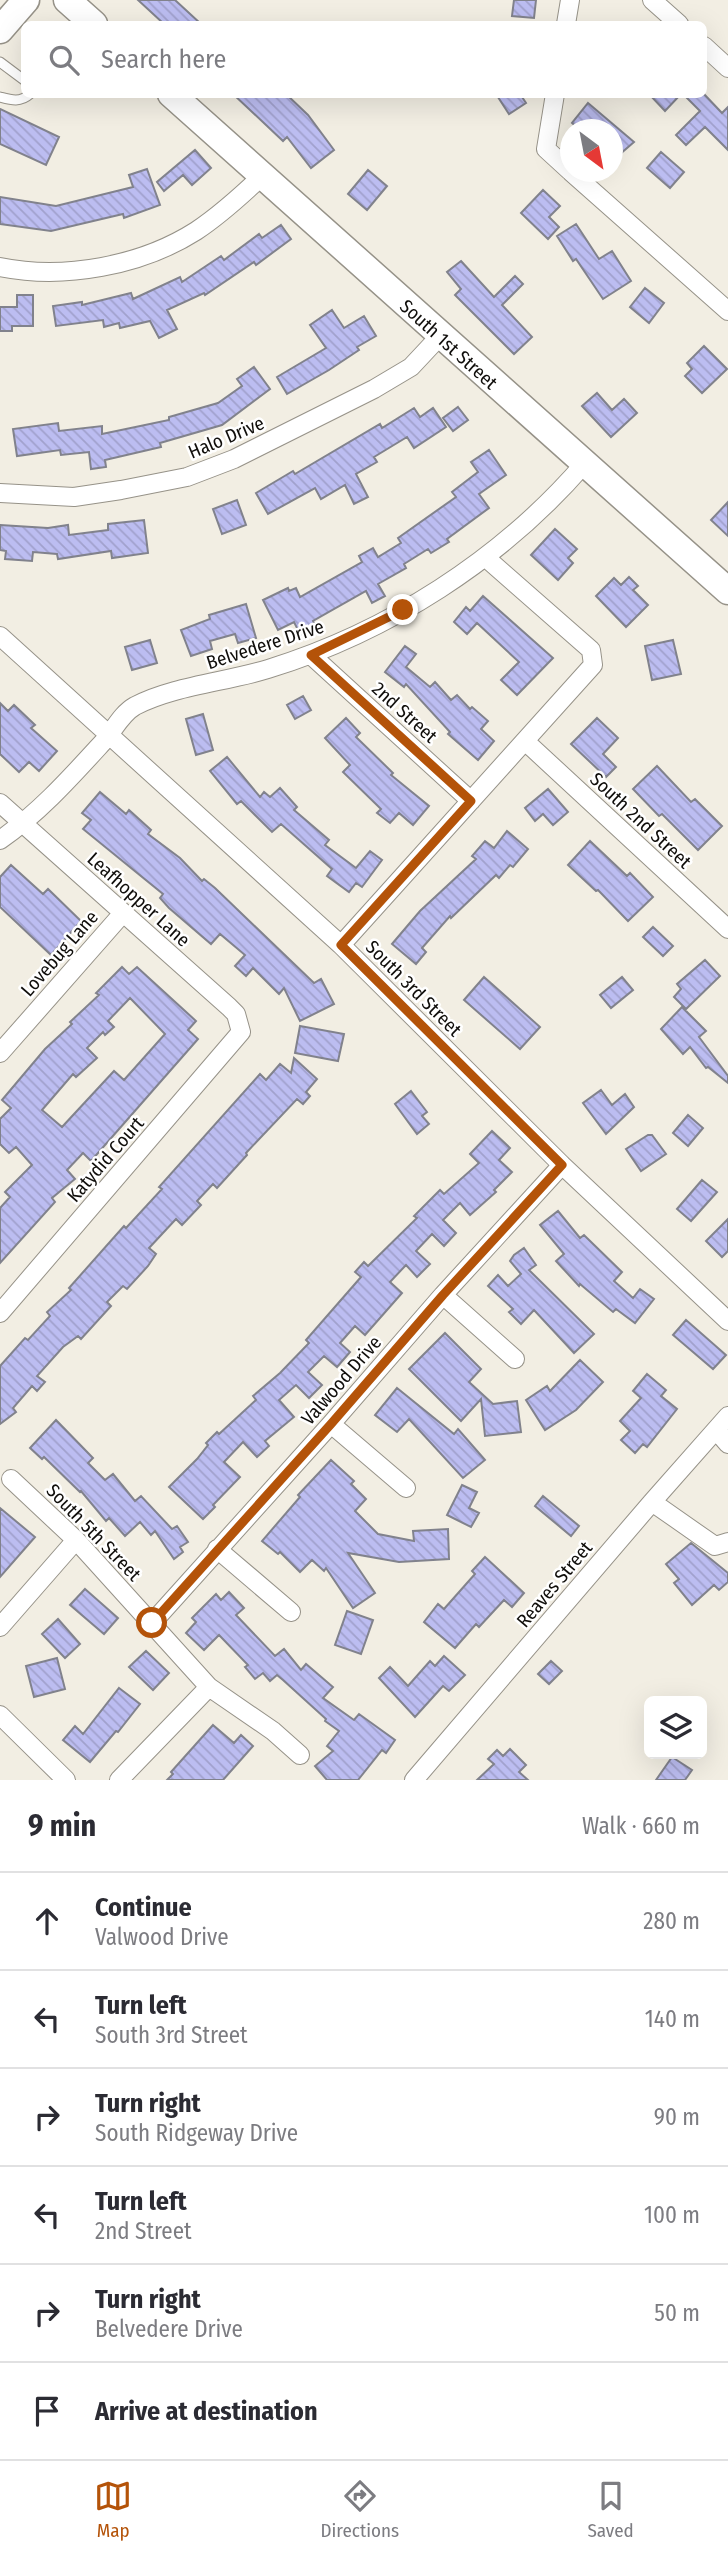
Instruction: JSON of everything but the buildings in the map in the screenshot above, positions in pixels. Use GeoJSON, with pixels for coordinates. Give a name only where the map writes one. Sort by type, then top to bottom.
{"type":"FeatureCollection","features":[{"type":"Feature","properties":{"kind":"street"},"geometry":{"type":"LineString","coordinates":[[0,30],[26,0]]}},
{"type":"Feature","properties":{"kind":"street"},"geometry":{"type":"LineString","coordinates":[[67,0],[91,21]]}},
{"type":"Feature","properties":{"kind":"street"},"geometry":{"type":"LineString","coordinates":[[566,21],[570,0]]}},
{"type":"Feature","properties":{"kind":"street"},"geometry":{"type":"LineString","coordinates":[[652,0],[676,21]]}},
{"type":"Feature","properties":{"kind":"street"},"geometry":{"type":"LineString","coordinates":[[707,49],[728,68]]}},
{"type":"Feature","properties":{"kind":"street","name":"South 1st Street"},"geometry":{"type":"LineString","coordinates":[[175,98],[728,591]]}},
{"type":"Feature","properties":{"kind":"street"},"geometry":{"type":"LineString","coordinates":[[554,98],[546,149],[560,161]]}},
{"type":"Feature","properties":{"kind":"street"},"geometry":{"type":"LineString","coordinates":[[0,267],[43,271],[78,269],[120,263],[159,250],[194,232],[221,213],[262,176]]}},
{"type":"Feature","properties":{"kind":"street"},"geometry":{"type":"LineString","coordinates":[[583,182],[728,311]]}},
{"type":"Feature","properties":{"kind":"street","name":"Halo Drive"},"geometry":{"type":"LineString","coordinates":[[0,493],[74,496],[121,491],[187,477],[234,459],[374,389],[411,367],[440,336]]}},
{"type":"Feature","properties":{"kind":"street","name":"Belvedere Drive"},"geometry":{"type":"LineString","coordinates":[[0,840],[23,824],[53,796],[131,708],[311,655],[403,610],[485,557],[535,516],[584,464]]}},
{"type":"Feature","properties":{"kind":"street"},"geometry":{"type":"LineString","coordinates":[[341,945],[593,665],[591,650],[485,557]]}},
{"type":"Feature","properties":{"kind":"street","name":"South 3rd Street"},"geometry":{"type":"LineString","coordinates":[[0,636],[341,945],[562,1165],[728,1321]]}},
{"type":"Feature","properties":{"kind":"street","name":"2nd Street"},"geometry":{"type":"LineString","coordinates":[[311,655],[471,801]]}},
{"type":"Feature","properties":{"kind":"street","name":"South 2nd Street"},"geometry":{"type":"LineString","coordinates":[[525,741],[728,929]]}},
{"type":"Feature","properties":{"kind":"street","name":"Leafhopper Lane"},"geometry":{"type":"LineString","coordinates":[[0,803],[229,1007],[236,1014],[241,1032]]}},
{"type":"Feature","properties":{"kind":"street","name":"Lovebug Lane"},"geometry":{"type":"LineString","coordinates":[[0,1053],[123,913]]}},
{"type":"Feature","properties":{"kind":"street","name":"Katydid Court"},"geometry":{"type":"LineString","coordinates":[[0,1313],[241,1032]]}},
{"type":"Feature","properties":{"kind":"street","name":"Valwood Drive"},"geometry":{"type":"LineString","coordinates":[[152,1623],[562,1165]]}},
{"type":"Feature","properties":{"kind":"street"},"geometry":{"type":"LineString","coordinates":[[443,1295],[516,1359]]}},
{"type":"Feature","properties":{"kind":"street","name":"Reaves Street"},"geometry":{"type":"LineString","coordinates":[[414,1780],[728,1416]]}},
{"type":"Feature","properties":{"kind":"street"},"geometry":{"type":"LineString","coordinates":[[331,1424],[405,1488]]}},
{"type":"Feature","properties":{"kind":"street"},"geometry":{"type":"LineString","coordinates":[[716,1430],[728,1444]]}},
{"type":"Feature","properties":{"kind":"street","name":"South 5th Street"},"geometry":{"type":"LineString","coordinates":[[11,1479],[76,1540],[209,1687],[273,1731],[300,1755]]}},
{"type":"Feature","properties":{"kind":"street"},"geometry":{"type":"LineString","coordinates":[[652,1502],[715,1546],[728,1542]]}},
{"type":"Feature","properties":{"kind":"street"},"geometry":{"type":"LineString","coordinates":[[0,1627],[76,1540]]}},
{"type":"Feature","properties":{"kind":"street"},"geometry":{"type":"LineString","coordinates":[[217,1549],[291,1612]]}},
{"type":"Feature","properties":{"kind":"street"},"geometry":{"type":"LineString","coordinates":[[119,1780],[209,1687]]}},
{"type":"Feature","properties":{"kind":"street"},"geometry":{"type":"LineString","coordinates":[[0,1715],[66,1780]]}},
{"type":"Feature","properties":{"kind":"lane"},"geometry":{"type":"LineString","coordinates":[[0,62],[21,78]]}},
{"type":"Feature","properties":{"kind":"lane"},"geometry":{"type":"LineString","coordinates":[[0,97],[14,101],[25,98]]}},
{"type":"Feature","properties":{"kind":"route"},"geometry":{"type":"LineString","coordinates":[[152,1623],[562,1165],[341,945],[471,801],[311,655],[403,610]]}}]}
